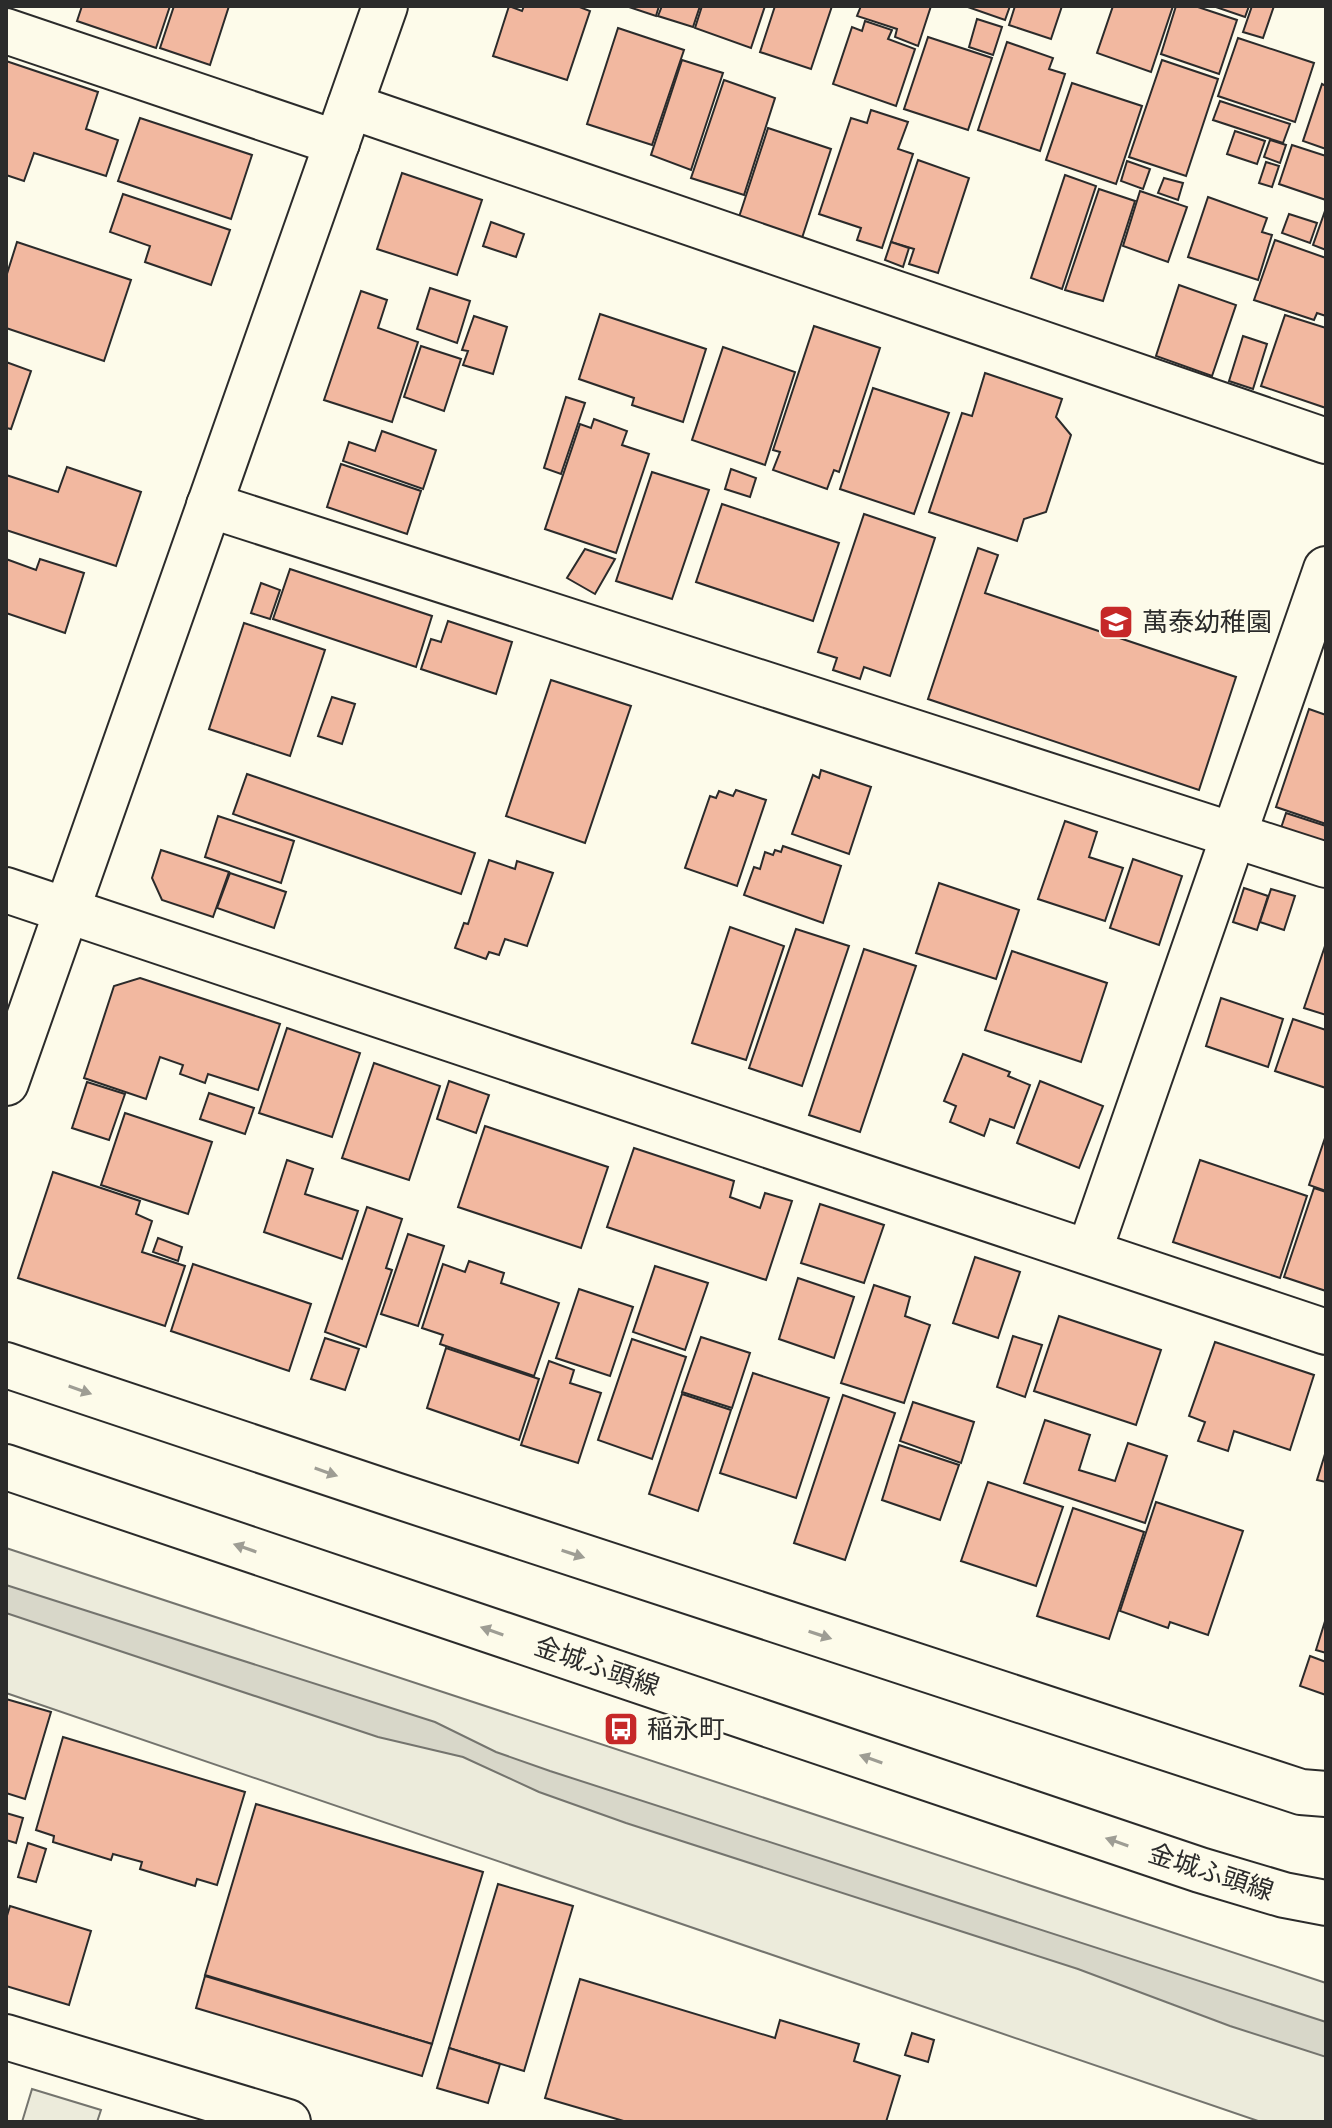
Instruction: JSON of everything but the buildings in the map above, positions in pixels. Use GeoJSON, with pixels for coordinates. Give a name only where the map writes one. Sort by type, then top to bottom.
{"type":"FeatureCollection","features":[{"type":"Feature","properties":{"kind":"street"},"geometry":{"type":"LineString","coordinates":[[6,1083],[385,6]]}},
{"type":"Feature","properties":{"kind":"street"},"geometry":{"type":"LineString","coordinates":[[6,31],[344,124],[1326,441]]}},
{"type":"Feature","properties":{"kind":"street"},"geometry":{"type":"LineString","coordinates":[[209,505],[1326,865]]}},
{"type":"Feature","properties":{"kind":"street"},"geometry":{"type":"LineString","coordinates":[[1089,1252],[1326,569]]}},
{"type":"Feature","properties":{"kind":"street"},"geometry":{"type":"LineString","coordinates":[[6,890],[1326,1332]]}},
{"type":"Feature","properties":{"kind":"street"},"geometry":{"type":"LineString","coordinates":[[6,1365],[1301,1792],[1326,1794]]}},
{"type":"Feature","properties":{"kind":"street","name":"金城ふ頭線"},"geometry":{"type":"LineString","coordinates":[[6,1467],[1200,1870],[1284,1895],[1326,1903]]}},
{"type":"Feature","properties":{"kind":"street"},"geometry":{"type":"LineString","coordinates":[[6,2037],[288,2122]]}},
{"type":"Feature","properties":{"kind":"shaded area"},"geometry":{"type":"Polygon","coordinates":[[[6,1548],[1326,1983],[1326,2122],[1261,2122],[6,1693],[6,1548]]]}},
{"type":"Feature","properties":{"kind":"shaded area"},"geometry":{"type":"Polygon","coordinates":[[[6,1585],[435,1722],[496,1752],[550,1771],[1326,2022],[1326,2057],[1230,2026],[1078,1969],[626,1823],[539,1792],[463,1757],[378,1737],[6,1613],[6,1585]]]}},
{"type":"Feature","properties":{"kind":"shaded area"},"geometry":{"type":"Polygon","coordinates":[[[32,2089],[101,2110],[97,2122],[22,2122],[32,2089]]]}},
{"type":"Feature","properties":{"kind":"place","name":"萬泰幼稚園"},"geometry":{"type":"Point","coordinates":[1116,622]}},
{"type":"Feature","properties":{"kind":"place","name":"稲永町"},"geometry":{"type":"Point","coordinates":[621,1729]}}]}
